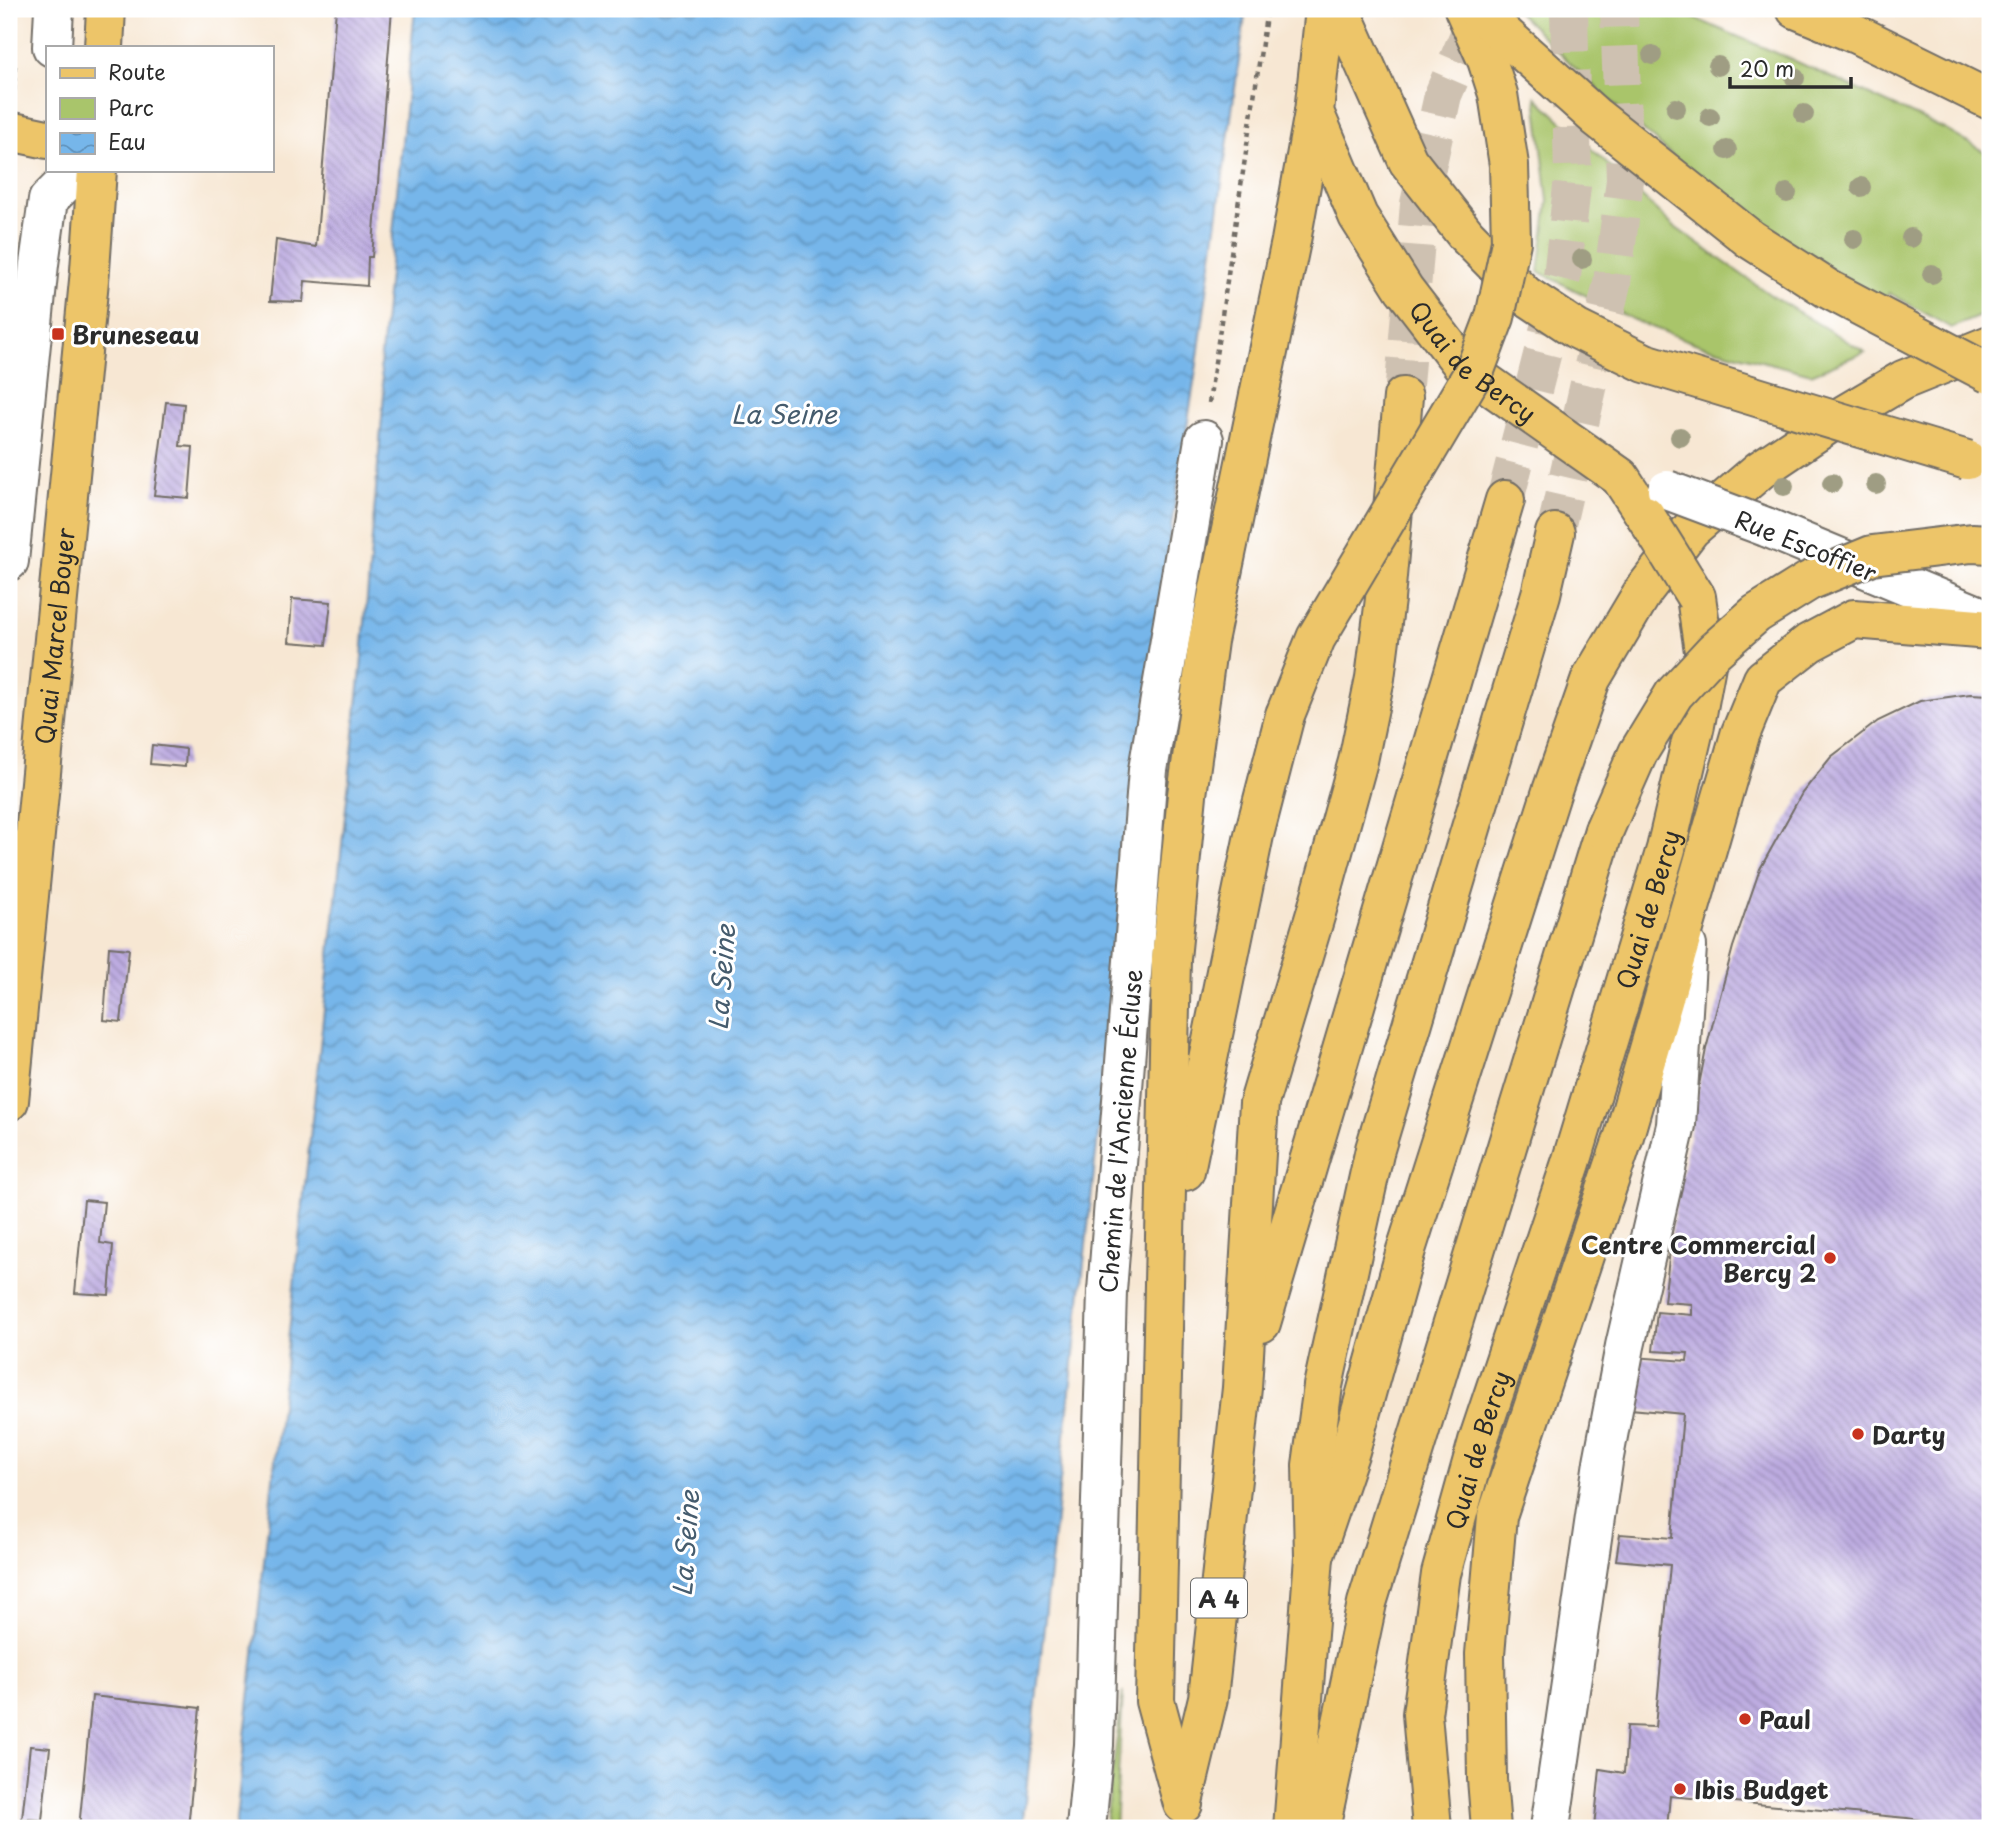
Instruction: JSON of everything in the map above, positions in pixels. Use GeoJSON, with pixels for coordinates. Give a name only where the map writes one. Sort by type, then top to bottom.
{"type":"FeatureCollection","features":[{"type":"Feature","properties":{"kind":"main road"},"geometry":{"type":"LineString","coordinates":[[104,46],[106,9]]}},
{"type":"Feature","properties":{"kind":"main road"},"geometry":{"type":"LineString","coordinates":[[1182,1816],[1154,1701],[1171,959],[1187,795],[1208,641],[1288,255],[1314,112],[1325,9]]}},
{"type":"Feature","properties":{"kind":"main road"},"geometry":{"type":"LineString","coordinates":[[1340,9],[1408,161],[1466,235],[1525,295],[1576,329],[1645,363],[1990,467]]}},
{"type":"Feature","properties":{"kind":"main road"},"geometry":{"type":"LineString","coordinates":[[1165,1277],[1177,1206],[1254,835],[1285,715],[1316,638],[1475,370],[1496,317],[1511,242],[1509,165],[1498,93],[1487,60],[1464,9]]}},
{"type":"Feature","properties":{"kind":"main road"},"geometry":{"type":"LineString","coordinates":[[1476,9],[1596,117],[1750,239],[1828,289],[1990,374]]}},
{"type":"Feature","properties":{"kind":"main road"},"geometry":{"type":"LineString","coordinates":[[1796,9],[1856,34],[1990,100]]}},
{"type":"Feature","properties":{"kind":"main road","name":"Quai de Bercy"},"geometry":{"type":"LineString","coordinates":[[1314,112],[1358,216],[1404,289],[1464,367],[1656,503],[1696,597],[1706,665],[1666,849],[1571,1163],[1478,1441],[1441,1574],[1422,1714],[1432,1828]]}},
{"type":"Feature","properties":{"kind":"main road"},"geometry":{"type":"LineString","coordinates":[[9,131],[46,139]]}},
{"type":"Feature","properties":{"kind":"main road","name":"Quai Marcel Boyer"},"geometry":{"type":"LineString","coordinates":[[9,1101],[90,270],[97,172]]}},
{"type":"Feature","properties":{"kind":"main road"},"geometry":{"type":"LineString","coordinates":[[1314,1557],[1350,1451],[1406,1250],[1552,791],[1591,680],[1644,590],[1691,528],[1759,470],[1830,423],[1903,380],[1990,345]]}},
{"type":"Feature","properties":{"kind":"main road"},"geometry":{"type":"LineString","coordinates":[[1242,1388],[1259,1103],[1358,761],[1374,678],[1385,599],[1403,397]]}},
{"type":"Feature","properties":{"kind":"main road"},"geometry":{"type":"LineString","coordinates":[[1242,1388],[1505,500]]}},
{"type":"Feature","properties":{"kind":"main road"},"geometry":{"type":"LineString","coordinates":[[1293,1828],[1314,1557],[1312,1465],[1323,1386],[1375,1149],[1541,594],[1555,533]]}},
{"type":"Feature","properties":{"kind":"main road"},"geometry":{"type":"LineString","coordinates":[[1320,1828],[1367,1603],[1604,830],[1638,753],[1674,694],[1714,651],[1756,614],[1809,581],[1872,555],[1972,543],[1990,544]]}},
{"type":"Feature","properties":{"kind":"main road","name":"Quai de Bercy"},"geometry":{"type":"LineString","coordinates":[[1491,1828],[1485,1654],[1497,1516],[1624,1136],[1740,736],[1763,679],[1809,643],[1854,619],[1990,630]]}},
{"type":"Feature","properties":{"kind":"main road","name":"A 4"},"geometry":{"type":"LineString","coordinates":[[1182,1816],[1208,1698],[1242,1388]]}},
{"type":"Feature","properties":{"kind":"street"},"geometry":{"type":"LineString","coordinates":[[52,46],[54,9]]}},
{"type":"Feature","properties":{"kind":"street"},"geometry":{"type":"LineString","coordinates":[[9,561],[48,185],[74,172]]}},
{"type":"Feature","properties":{"kind":"street","name":"Chemin de l'Ancienne Écluse"},"geometry":{"type":"LineString","coordinates":[[1086,1828],[1094,1745],[1107,1292],[1147,783],[1204,440]]}},
{"type":"Feature","properties":{"kind":"street","name":"Rue Escoffier"},"geometry":{"type":"LineString","coordinates":[[1656,503],[1766,527],[1990,620]]}},
{"type":"Feature","properties":{"kind":"street"},"geometry":{"type":"LineString","coordinates":[[1550,1828],[1603,1462],[1625,1346],[1676,1125],[1689,913]]}},
{"type":"Feature","properties":{"kind":"path"},"geometry":{"type":"LineString","coordinates":[[1204,440],[1267,9]]}},
{"type":"Feature","properties":{"kind":"green space"},"geometry":{"type":"Polygon","coordinates":[[[1515,9],[1673,9],[1944,129],[1990,155],[1990,312],[1951,328],[1889,293],[1883,301],[1805,253],[1728,200],[1680,162],[1596,87],[1515,9]]]}},
{"type":"Feature","properties":{"kind":"green space"},"geometry":{"type":"Polygon","coordinates":[[[1536,97],[1672,225],[1772,296],[1865,352],[1811,374],[1700,345],[1638,322],[1539,272],[1548,201],[1536,97]]]}},
{"type":"Feature","properties":{"kind":"green space"},"geometry":{"type":"Polygon","coordinates":[[[1123,1692],[1115,1828],[1105,1828],[1123,1692]]]}},
{"type":"Feature","properties":{"kind":"water","name":"La Seine"},"geometry":{"type":"Polygon","coordinates":[[[415,9],[1246,9],[1197,364],[1170,534],[1123,908],[1022,1828],[235,1828],[361,669],[384,393],[380,366],[415,9]]]}},
{"type":"Feature","properties":{"kind":"building"},"geometry":{"type":"Polygon","coordinates":[[[336,9],[392,9],[372,257],[368,257],[367,286],[305,281],[303,302],[270,301],[276,240],[316,247],[336,9]]]}},
{"type":"Feature","properties":{"kind":"building"},"geometry":{"type":"Polygon","coordinates":[[[166,402],[184,404],[180,446],[193,447],[189,498],[154,495],[166,402]]]}},
{"type":"Feature","properties":{"kind":"building"},"geometry":{"type":"Polygon","coordinates":[[[292,599],[331,602],[326,645],[289,642],[292,599]]]}},
{"type":"Feature","properties":{"kind":"building","name":"Centre Commercial Bercy 2"},"geometry":{"type":"Polygon","coordinates":[[[1970,694],[1990,695],[1990,1828],[1939,1828],[1932,1822],[1907,1818],[1670,1796],[1667,1828],[1594,1828],[1600,1769],[1624,1773],[1627,1726],[1655,1727],[1670,1565],[1616,1560],[1620,1534],[1672,1538],[1683,1414],[1631,1409],[1634,1357],[1687,1361],[1688,1353],[1653,1351],[1657,1312],[1692,1315],[1692,1304],[1664,1302],[1674,1215],[1706,1049],[1733,947],[1760,869],[1802,793],[1831,757],[1878,721],[1920,701],[1970,694]]]}},
{"type":"Feature","properties":{"kind":"building"},"geometry":{"type":"Polygon","coordinates":[[[152,745],[186,749],[185,767],[150,764],[152,745]]]}},
{"type":"Feature","properties":{"kind":"building"},"geometry":{"type":"Polygon","coordinates":[[[109,947],[129,949],[121,1022],[104,1020],[109,947]]]}},
{"type":"Feature","properties":{"kind":"building"},"geometry":{"type":"Polygon","coordinates":[[[84,1200],[104,1202],[100,1243],[113,1245],[109,1295],[75,1293],[84,1200]]]}},
{"type":"Feature","properties":{"kind":"building"},"geometry":{"type":"Polygon","coordinates":[[[92,1696],[200,1708],[188,1828],[79,1828],[92,1696]]]}},
{"type":"Feature","properties":{"kind":"building"},"geometry":{"type":"Polygon","coordinates":[[[30,1746],[50,1748],[42,1820],[22,1819],[30,1746]]]}},
{"type":"Feature","properties":{"kind":"tunnel"},"geometry":{"type":"LineString","coordinates":[[1403,397],[1419,204],[1443,95],[1480,9]]}},
{"type":"Feature","properties":{"kind":"tunnel"},"geometry":{"type":"LineString","coordinates":[[1505,500],[1562,277],[1573,177],[1569,9]]}},
{"type":"Feature","properties":{"kind":"tunnel"},"geometry":{"type":"LineString","coordinates":[[1555,533],[1612,283],[1625,180],[1619,9]]}},
{"type":"Feature","properties":{"kind":"place","name":"Bruneseau"},"geometry":{"type":"Point","coordinates":[58,334]}},
{"type":"Feature","properties":{"kind":"place","name":"Centre Commercial Bercy 2"},"geometry":{"type":"Point","coordinates":[1830,1258]}},
{"type":"Feature","properties":{"kind":"place","name":"Darty"},"geometry":{"type":"Point","coordinates":[1858,1434]}},
{"type":"Feature","properties":{"kind":"place","name":"Paul"},"geometry":{"type":"Point","coordinates":[1745,1719]}},
{"type":"Feature","properties":{"kind":"place","name":"Ibis Budget"},"geometry":{"type":"Point","coordinates":[1680,1789]}}]}
